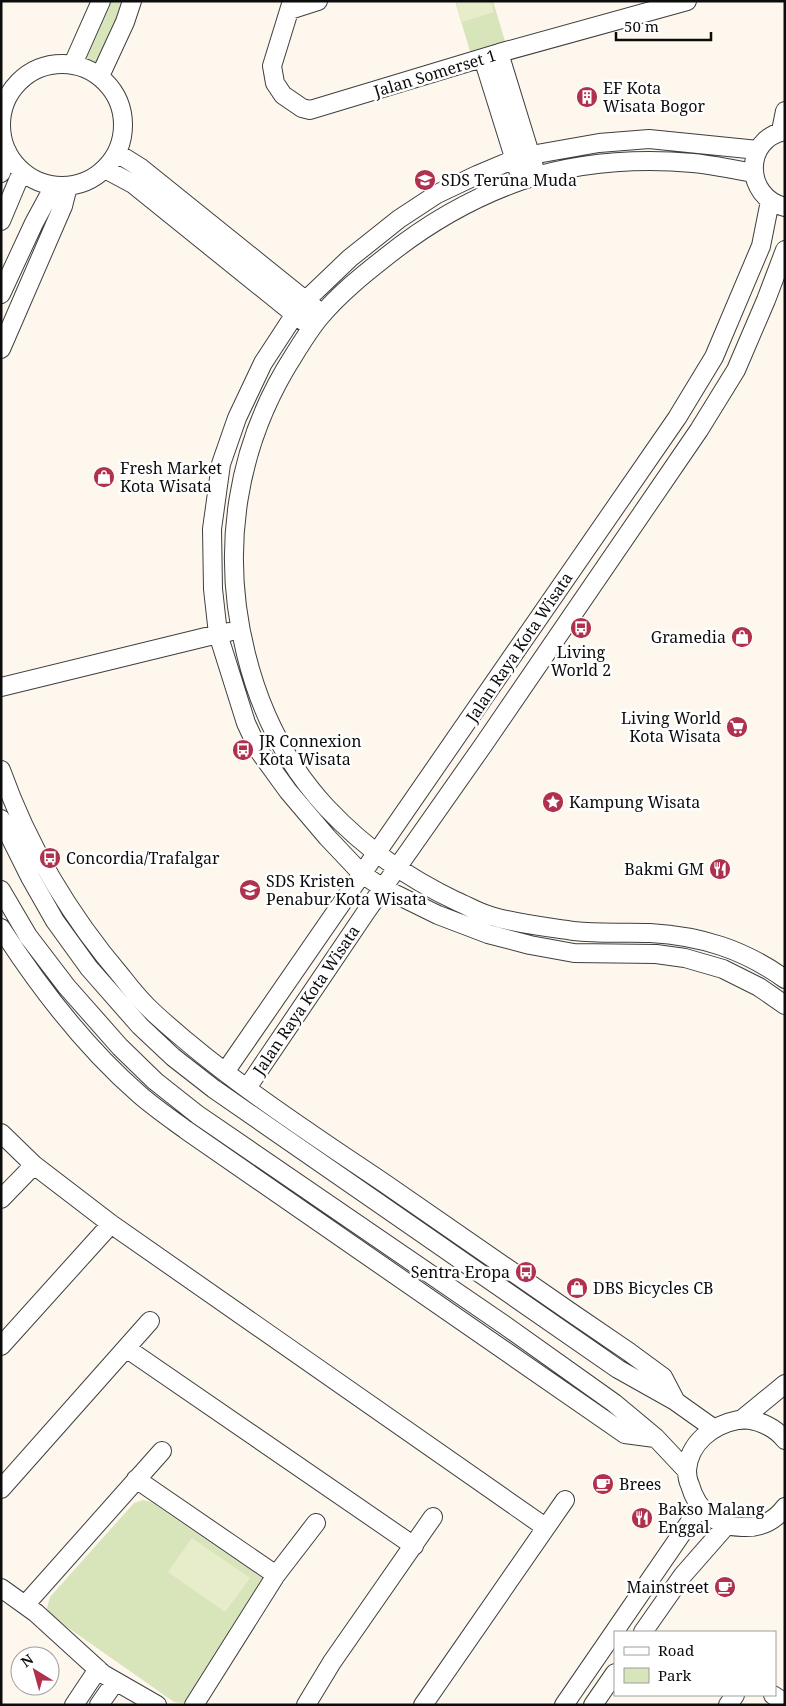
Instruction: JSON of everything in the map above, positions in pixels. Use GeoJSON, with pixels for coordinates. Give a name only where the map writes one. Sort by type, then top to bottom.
{"type":"FeatureCollection","features":[{"type":"Feature","properties":{"kind":"street"},"geometry":{"type":"LineString","coordinates":[[73,64],[101,1]]}},
{"type":"Feature","properties":{"kind":"street"},"geometry":{"type":"LineString","coordinates":[[100,76],[125,22],[132,1]]}},
{"type":"Feature","properties":{"kind":"street"},"geometry":{"type":"LineString","coordinates":[[291,6],[318,1]]}},
{"type":"Feature","properties":{"kind":"street","name":"Jalan Somerset 1"},"geometry":{"type":"LineString","coordinates":[[291,6],[272,66],[275,83],[284,94],[302,108],[310,110],[491,56],[687,1]]}},
{"type":"Feature","properties":{"kind":"street"},"geometry":{"type":"LineString","coordinates":[[491,56],[529,179]]}},
{"type":"Feature","properties":{"kind":"street"},"geometry":{"type":"LineString","coordinates":[[73,64],[88,69],[100,76],[115,92],[122,112],[123,132],[117,153],[105,169],[88,180],[61,186],[35,180],[13,162],[2,136],[1,119],[9,95],[25,76],[48,65],[73,64]]}},
{"type":"Feature","properties":{"kind":"street"},"geometry":{"type":"LineString","coordinates":[[778,204],[762,194],[756,184],[753,173],[758,150],[768,138],[783,131],[785,111]]}},
{"type":"Feature","properties":{"kind":"street"},"geometry":{"type":"LineString","coordinates":[[758,150],[649,140],[599,142],[523,157],[437,194],[399,219],[350,258],[300,308],[263,363],[237,418],[222,464],[212,529],[213,588],[218,634],[246,723],[260,751],[288,791],[362,874],[383,888],[438,915],[488,934],[530,945],[574,953],[656,954],[685,958],[723,969],[758,987],[785,1005]]}},
{"type":"Feature","properties":{"kind":"street"},"geometry":{"type":"LineString","coordinates":[[1,173],[7,151]]}},
{"type":"Feature","properties":{"kind":"street"},"geometry":{"type":"LineString","coordinates":[[117,153],[141,168],[300,308]]}},
{"type":"Feature","properties":{"kind":"street"},"geometry":{"type":"LineString","coordinates":[[753,173],[696,163],[652,160],[608,163],[529,179],[487,194],[450,213],[412,236],[363,275],[317,321],[282,374],[264,412],[242,475],[234,527],[235,590],[240,631],[249,668],[265,713],[287,756],[325,805],[355,836],[376,854],[421,884],[489,916],[577,931],[653,933],[683,936],[742,953],[785,979]]}},
{"type":"Feature","properties":{"kind":"street"},"geometry":{"type":"LineString","coordinates":[[105,169],[133,184],[317,321]]}},
{"type":"Feature","properties":{"kind":"street"},"geometry":{"type":"LineString","coordinates":[[1,221],[22,171]]}},
{"type":"Feature","properties":{"kind":"street"},"geometry":{"type":"LineString","coordinates":[[1,294],[34,222],[61,186]]}},
{"type":"Feature","properties":{"kind":"street"},"geometry":{"type":"LineString","coordinates":[[1,348],[63,206],[61,186]]}},
{"type":"Feature","properties":{"kind":"street","name":"Jalan Raya Kota Wisata"},"geometry":{"type":"LineString","coordinates":[[225,1072],[677,418],[714,357],[778,204]]}},
{"type":"Feature","properties":{"kind":"street","name":"Jalan Raya Kota Wisata"},"geometry":{"type":"LineString","coordinates":[[247,1088],[397,867],[680,460],[736,370],[785,250]]}},
{"type":"Feature","properties":{"kind":"street"},"geometry":{"type":"LineString","coordinates":[[608,517],[629,531]]}},
{"type":"Feature","properties":{"kind":"street"},"geometry":{"type":"LineString","coordinates":[[1,687],[218,634],[240,631]]}},
{"type":"Feature","properties":{"kind":"street"},"geometry":{"type":"LineString","coordinates":[[1,770],[30,840],[71,910],[104,957],[153,1012],[247,1088],[663,1377],[675,1401]]}},
{"type":"Feature","properties":{"kind":"street"},"geometry":{"type":"LineString","coordinates":[[1,819],[30,877],[55,920],[89,968],[140,1026],[173,1058],[214,1089],[618,1368],[675,1401],[713,1428]]}},
{"type":"Feature","properties":{"kind":"street"},"geometry":{"type":"LineString","coordinates":[[30,877],[57,887]]}},
{"type":"Feature","properties":{"kind":"street"},"geometry":{"type":"LineString","coordinates":[[1,890],[28,936],[67,987],[154,1081],[198,1115],[503,1324],[614,1403],[656,1438],[687,1471]]}},
{"type":"Feature","properties":{"kind":"street"},"geometry":{"type":"LineString","coordinates":[[1,928],[65,1016],[105,1062],[140,1096],[186,1130],[625,1434],[656,1438]]}},
{"type":"Feature","properties":{"kind":"street"},"geometry":{"type":"LineString","coordinates":[[65,1016],[67,987]]}},
{"type":"Feature","properties":{"kind":"street"},"geometry":{"type":"LineString","coordinates":[[1,1133],[34,1165],[111,1224],[545,1527]]}},
{"type":"Feature","properties":{"kind":"street"},"geometry":{"type":"LineString","coordinates":[[211,1147],[240,1143]]}},
{"type":"Feature","properties":{"kind":"street"},"geometry":{"type":"LineString","coordinates":[[1,1199],[34,1165]]}},
{"type":"Feature","properties":{"kind":"street"},"geometry":{"type":"LineString","coordinates":[[1,1346],[111,1224]]}},
{"type":"Feature","properties":{"kind":"street"},"geometry":{"type":"LineString","coordinates":[[1,1489],[150,1321]]}},
{"type":"Feature","properties":{"kind":"street"},"geometry":{"type":"LineString","coordinates":[[126,1348],[414,1546]]}},
{"type":"Feature","properties":{"kind":"street"},"geometry":{"type":"LineString","coordinates":[[742,1420],[785,1384]]}},
{"type":"Feature","properties":{"kind":"street"},"geometry":{"type":"LineString","coordinates":[[785,1440],[771,1428],[758,1422],[742,1420],[725,1423],[713,1428],[699,1441],[692,1454],[687,1471],[692,1495],[700,1507],[709,1516],[726,1526],[753,1528],[778,1526],[785,1507]]}},
{"type":"Feature","properties":{"kind":"street"},"geometry":{"type":"LineString","coordinates":[[25,1605],[162,1451]]}},
{"type":"Feature","properties":{"kind":"street"},"geometry":{"type":"LineString","coordinates":[[136,1480],[276,1575]]}},
{"type":"Feature","properties":{"kind":"street"},"geometry":{"type":"LineString","coordinates":[[423,1705],[565,1500]]}},
{"type":"Feature","properties":{"kind":"street"},"geometry":{"type":"LineString","coordinates":[[615,1631],[700,1507]]}},
{"type":"Feature","properties":{"kind":"street"},"geometry":{"type":"LineString","coordinates":[[306,1705],[332,1662],[433,1517]]}},
{"type":"Feature","properties":{"kind":"street"},"geometry":{"type":"LineString","coordinates":[[194,1705],[276,1575],[316,1523]]}},
{"type":"Feature","properties":{"kind":"street"},"geometry":{"type":"LineString","coordinates":[[644,1631],[683,1575],[726,1526]]}},
{"type":"Feature","properties":{"kind":"street"},"geometry":{"type":"LineString","coordinates":[[1,1588],[36,1613],[103,1674],[157,1705]]}},
{"type":"Feature","properties":{"kind":"street"},"geometry":{"type":"LineString","coordinates":[[564,1705],[614,1632]]}},
{"type":"Feature","properties":{"kind":"street"},"geometry":{"type":"LineString","coordinates":[[74,1705],[98,1669]]}},
{"type":"Feature","properties":{"kind":"street"},"geometry":{"type":"LineString","coordinates":[[593,1705],[614,1674]]}},
{"type":"Feature","properties":{"kind":"street"},"geometry":{"type":"LineString","coordinates":[[99,1705],[114,1682]]}},
{"type":"Feature","properties":{"kind":"street"},"geometry":{"type":"LineString","coordinates":[[774,1696],[785,1703]]}},
{"type":"Feature","properties":{"kind":"green space"},"geometry":{"type":"Polygon","coordinates":[[[101,1],[132,1],[100,76],[88,69],[73,64],[101,1]]]}},
{"type":"Feature","properties":{"kind":"green space"},"geometry":{"type":"Polygon","coordinates":[[[455,1],[493,1],[507,48],[472,58],[455,1]]]}},
{"type":"Feature","properties":{"kind":"green space"},"geometry":{"type":"Polygon","coordinates":[[[456,1],[491,1],[494,12],[462,22],[456,1]]]}},
{"type":"Feature","properties":{"kind":"green space"},"geometry":{"type":"Polygon","coordinates":[[[143,1500],[151,1502],[262,1578],[266,1588],[192,1701],[183,1703],[174,1702],[50,1615],[47,1608],[50,1597],[134,1503],[143,1500]]]}},
{"type":"Feature","properties":{"kind":"green space"},"geometry":{"type":"Polygon","coordinates":[[[192,1538],[250,1578],[225,1612],[168,1572],[192,1538]]]}},
{"type":"Feature","properties":{"kind":"place","name":"EF Kota Wisata Bogor"},"geometry":{"type":"Point","coordinates":[587,97]}},
{"type":"Feature","properties":{"kind":"place","name":"SDS Teruna Muda"},"geometry":{"type":"Point","coordinates":[425,180]}},
{"type":"Feature","properties":{"kind":"place","name":"Fresh Market Kota Wisata"},"geometry":{"type":"Point","coordinates":[104,477]}},
{"type":"Feature","properties":{"kind":"place","name":"Living World 2"},"geometry":{"type":"Point","coordinates":[581,628]}},
{"type":"Feature","properties":{"kind":"place","name":"Gramedia"},"geometry":{"type":"Point","coordinates":[742,637]}},
{"type":"Feature","properties":{"kind":"place","name":"Living World Kota Wisata"},"geometry":{"type":"Point","coordinates":[737,727]}},
{"type":"Feature","properties":{"kind":"place","name":"JR Connexion Kota Wisata"},"geometry":{"type":"Point","coordinates":[243,750]}},
{"type":"Feature","properties":{"kind":"place","name":"Kampung Wisata"},"geometry":{"type":"Point","coordinates":[553,802]}},
{"type":"Feature","properties":{"kind":"place","name":"Concordia/Trafalgar"},"geometry":{"type":"Point","coordinates":[50,858]}},
{"type":"Feature","properties":{"kind":"place","name":"Bakmi GM"},"geometry":{"type":"Point","coordinates":[720,869]}},
{"type":"Feature","properties":{"kind":"place","name":"SDS Kristen Penabur Kota Wisata"},"geometry":{"type":"Point","coordinates":[250,890]}},
{"type":"Feature","properties":{"kind":"place","name":"Sentra Eropa"},"geometry":{"type":"Point","coordinates":[526,1272]}},
{"type":"Feature","properties":{"kind":"place","name":"DBS Bicycles CB"},"geometry":{"type":"Point","coordinates":[577,1288]}},
{"type":"Feature","properties":{"kind":"place","name":"Brees"},"geometry":{"type":"Point","coordinates":[603,1484]}},
{"type":"Feature","properties":{"kind":"place","name":"Bakso Malang Enggal"},"geometry":{"type":"Point","coordinates":[642,1518]}},
{"type":"Feature","properties":{"kind":"place","name":"Mainstreet"},"geometry":{"type":"Point","coordinates":[725,1587]}}]}
